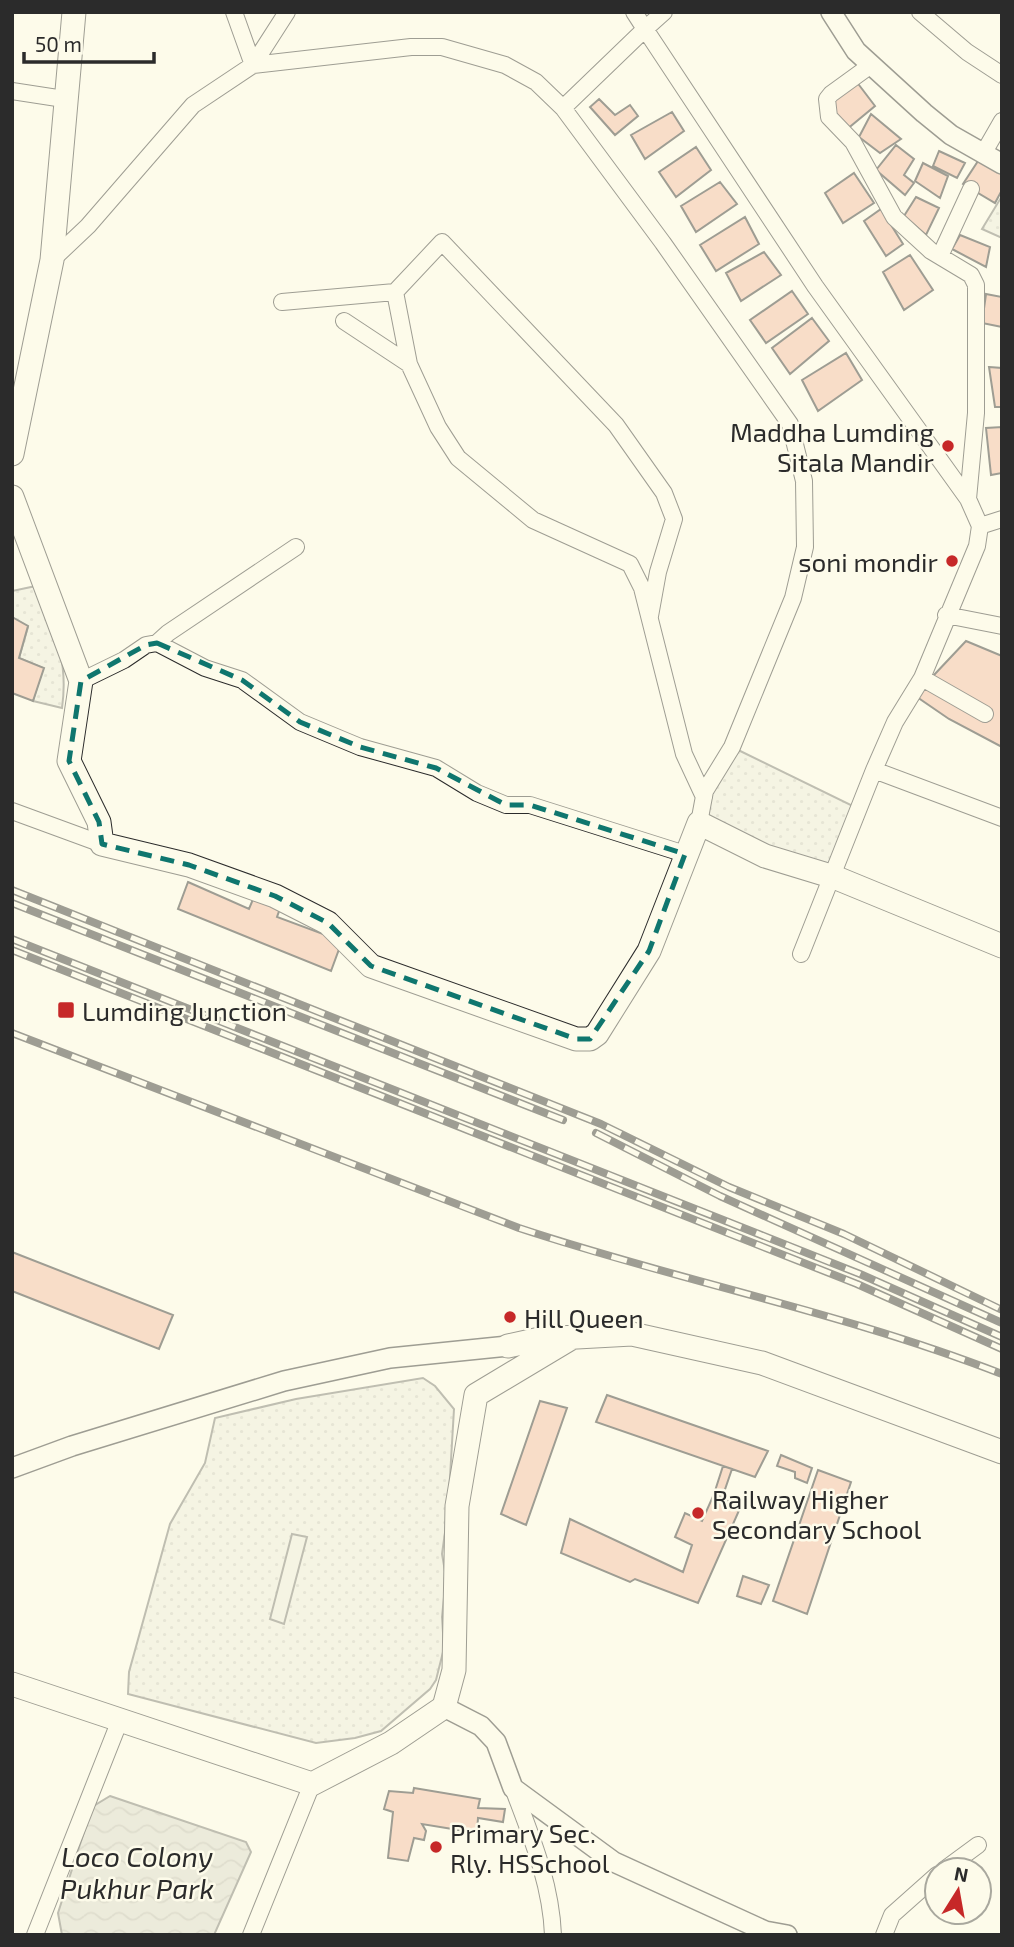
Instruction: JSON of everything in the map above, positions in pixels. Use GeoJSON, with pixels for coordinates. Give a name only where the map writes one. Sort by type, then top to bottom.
{"type":"FeatureCollection","features":[{"type":"Feature","properties":{"kind":"main road"},"geometry":{"type":"LineString","coordinates":[[12,454],[52,260],[64,100],[74,12]]}},
{"type":"Feature","properties":{"kind":"main road"},"geometry":{"type":"LineString","coordinates":[[12,496],[81,681],[69,761],[99,822],[102,844],[198,868],[275,896],[328,923],[370,966],[576,1039],[590,1039],[597,1034],[649,951],[699,823],[765,856],[834,877],[1002,946]]}},
{"type":"Feature","properties":{"kind":"main road"},"geometry":{"type":"LineString","coordinates":[[508,1346],[540,1339],[632,1334],[762,1363],[1002,1452]]}},
{"type":"Feature","properties":{"kind":"main road"},"geometry":{"type":"LineString","coordinates":[[12,1684],[312,1784],[391,1743],[444,1707],[454,1670],[457,1506],[476,1395],[573,1337]]}},
{"type":"Feature","properties":{"kind":"street"},"geometry":{"type":"LineString","coordinates":[[234,12],[253,65]]}},
{"type":"Feature","properties":{"kind":"street"},"geometry":{"type":"LineString","coordinates":[[52,260],[88,226],[193,104],[253,65],[287,12]]}},
{"type":"Feature","properties":{"kind":"street"},"geometry":{"type":"LineString","coordinates":[[634,12],[815,286],[968,499],[980,526],[977,546],[922,678],[895,722],[874,769],[834,877],[822,898],[801,954]]}},
{"type":"Feature","properties":{"kind":"street"},"geometry":{"type":"LineString","coordinates":[[563,108],[664,12]]}},
{"type":"Feature","properties":{"kind":"street"},"geometry":{"type":"LineString","coordinates":[[831,12],[856,51],[951,135],[1002,164]]}},
{"type":"Feature","properties":{"kind":"street"},"geometry":{"type":"LineString","coordinates":[[920,12],[967,52],[1002,75]]}},
{"type":"Feature","properties":{"kind":"street"},"geometry":{"type":"LineString","coordinates":[[253,65],[381,50],[442,47],[505,65],[536,82],[563,108],[663,243],[790,424],[804,481],[805,547],[793,598],[736,739],[704,797],[699,823]]}},
{"type":"Feature","properties":{"kind":"street"},"geometry":{"type":"LineString","coordinates":[[872,65],[831,94],[827,99],[829,117],[853,142],[894,217],[912,235],[971,275],[976,285],[976,413],[968,499]]}},
{"type":"Feature","properties":{"kind":"street"},"geometry":{"type":"LineString","coordinates":[[12,91],[64,100]]}},
{"type":"Feature","properties":{"kind":"street"},"geometry":{"type":"LineString","coordinates":[[983,154],[1002,121]]}},
{"type":"Feature","properties":{"kind":"street"},"geometry":{"type":"LineString","coordinates":[[940,256],[971,189]]}},
{"type":"Feature","properties":{"kind":"street"},"geometry":{"type":"LineString","coordinates":[[282,302],[395,292],[442,242],[616,425],[664,493],[674,519],[658,572],[650,616]]}},
{"type":"Feature","properties":{"kind":"street"},"geometry":{"type":"LineString","coordinates":[[395,292],[410,364],[438,427],[458,457],[533,520],[629,564],[642,588],[684,754],[704,797]]}},
{"type":"Feature","properties":{"kind":"street"},"geometry":{"type":"LineString","coordinates":[[344,321],[410,364]]}},
{"type":"Feature","properties":{"kind":"street"},"geometry":{"type":"LineString","coordinates":[[980,526],[1002,519]]}},
{"type":"Feature","properties":{"kind":"street"},"geometry":{"type":"LineString","coordinates":[[81,681],[124,660],[146,645],[157,643],[176,627],[296,547]]}},
{"type":"Feature","properties":{"kind":"street"},"geometry":{"type":"LineString","coordinates":[[946,615],[1002,626]]}},
{"type":"Feature","properties":{"kind":"street"},"geometry":{"type":"LineString","coordinates":[[157,643],[205,667],[242,680],[300,722],[360,747],[436,768],[477,793],[506,805],[530,805],[685,854]]}},
{"type":"Feature","properties":{"kind":"street"},"geometry":{"type":"LineString","coordinates":[[922,678],[985,714]]}},
{"type":"Feature","properties":{"kind":"street"},"geometry":{"type":"LineString","coordinates":[[874,769],[1002,818]]}},
{"type":"Feature","properties":{"kind":"street"},"geometry":{"type":"LineString","coordinates":[[12,811],[102,844]]}},
{"type":"Feature","properties":{"kind":"street"},"geometry":{"type":"LineString","coordinates":[[12,1468],[72,1446],[284,1381],[390,1358],[508,1346]]}},
{"type":"Feature","properties":{"kind":"street"},"geometry":{"type":"LineString","coordinates":[[444,1707],[481,1726],[496,1742],[541,1863],[552,1911],[553,1935]]}},
{"type":"Feature","properties":{"kind":"street"},"geometry":{"type":"LineString","coordinates":[[35,1935],[120,1720]]}},
{"type":"Feature","properties":{"kind":"street"},"geometry":{"type":"LineString","coordinates":[[251,1935],[312,1784]]}},
{"type":"Feature","properties":{"kind":"street"},"geometry":{"type":"LineString","coordinates":[[513,1788],[614,1862],[765,1931],[787,1935]]}},
{"type":"Feature","properties":{"kind":"street"},"geometry":{"type":"LineString","coordinates":[[963,1856],[978,1845]]}},
{"type":"Feature","properties":{"kind":"street"},"geometry":{"type":"LineString","coordinates":[[884,1935],[892,1915],[923,1887]]}},
{"type":"Feature","properties":{"kind":"highlighted area"},"geometry":{"type":"Polygon","coordinates":[[[157,643],[242,680],[300,722],[360,747],[436,768],[506,805],[530,805],[685,854],[649,951],[590,1039],[576,1039],[371,966],[328,923],[275,896],[189,865],[102,844],[99,822],[69,761],[81,681],[146,645],[157,643]]]}},
{"type":"Feature","properties":{"kind":"shaded area"},"geometry":{"type":"Polygon","coordinates":[[[1002,196],[1002,238],[982,229],[1002,196]]]}},
{"type":"Feature","properties":{"kind":"shaded area"},"geometry":{"type":"Polygon","coordinates":[[[36,586],[62,660],[62,708],[33,701],[43,668],[19,658],[28,627],[12,617],[12,591],[36,586]]]}},
{"type":"Feature","properties":{"kind":"shaded area"},"geometry":{"type":"Polygon","coordinates":[[[732,747],[857,808],[834,877],[700,823],[732,747]]]}},
{"type":"Feature","properties":{"kind":"shaded area"},"geometry":{"type":"Polygon","coordinates":[[[423,1378],[435,1386],[454,1409],[448,1511],[442,1554],[446,1577],[442,1617],[444,1648],[436,1680],[430,1689],[381,1731],[355,1738],[316,1743],[128,1694],[129,1672],[170,1524],[205,1463],[215,1418],[296,1399],[423,1378]]]}},
{"type":"Feature","properties":{"kind":"shaded area"},"geometry":{"type":"Polygon","coordinates":[[[292,1534],[307,1537],[284,1624],[270,1619],[292,1534]]]}},
{"type":"Feature","properties":{"kind":"water","name":"Loco Colony Pukhur Park"},"geometry":{"type":"Polygon","coordinates":[[[110,1796],[246,1842],[251,1852],[214,1935],[62,1935],[58,1913],[92,1807],[110,1796]]]}},
{"type":"Feature","properties":{"kind":"building"},"geometry":{"type":"Polygon","coordinates":[[[856,81],[875,106],[846,130],[831,108],[834,96],[856,81]]]}},
{"type":"Feature","properties":{"kind":"building"},"geometry":{"type":"Polygon","coordinates":[[[599,99],[615,115],[630,105],[638,116],[615,135],[590,107],[599,99]]]}},
{"type":"Feature","properties":{"kind":"building"},"geometry":{"type":"Polygon","coordinates":[[[672,112],[684,131],[645,159],[631,135],[672,112]]]}},
{"type":"Feature","properties":{"kind":"building"},"geometry":{"type":"Polygon","coordinates":[[[871,114],[901,139],[880,153],[859,137],[871,114]]]}},
{"type":"Feature","properties":{"kind":"building"},"geometry":{"type":"Polygon","coordinates":[[[896,145],[914,159],[904,175],[914,183],[905,195],[876,170],[896,145]]]}},
{"type":"Feature","properties":{"kind":"building"},"geometry":{"type":"Polygon","coordinates":[[[696,147],[711,170],[676,197],[659,172],[696,147]]]}},
{"type":"Feature","properties":{"kind":"building"},"geometry":{"type":"Polygon","coordinates":[[[939,151],[965,163],[957,178],[933,166],[939,151]]]}},
{"type":"Feature","properties":{"kind":"building"},"geometry":{"type":"Polygon","coordinates":[[[980,158],[1002,169],[1002,190],[995,203],[963,184],[980,158]]]}},
{"type":"Feature","properties":{"kind":"building"},"geometry":{"type":"Polygon","coordinates":[[[923,163],[948,176],[940,198],[915,181],[923,163]]]}},
{"type":"Feature","properties":{"kind":"building"},"geometry":{"type":"Polygon","coordinates":[[[854,173],[874,203],[843,223],[825,193],[854,173]]]}},
{"type":"Feature","properties":{"kind":"building"},"geometry":{"type":"Polygon","coordinates":[[[720,182],[737,204],[696,232],[681,206],[720,182]]]}},
{"type":"Feature","properties":{"kind":"building"},"geometry":{"type":"Polygon","coordinates":[[[916,197],[939,208],[926,235],[904,216],[916,197]]]}},
{"type":"Feature","properties":{"kind":"building"},"geometry":{"type":"Polygon","coordinates":[[[881,209],[903,244],[886,256],[864,221],[881,209]]]}},
{"type":"Feature","properties":{"kind":"building"},"geometry":{"type":"Polygon","coordinates":[[[745,217],[759,244],[716,271],[700,245],[745,217]]]}},
{"type":"Feature","properties":{"kind":"building"},"geometry":{"type":"Polygon","coordinates":[[[960,235],[990,247],[986,267],[952,249],[960,235]]]}},
{"type":"Feature","properties":{"kind":"building"},"geometry":{"type":"Polygon","coordinates":[[[764,252],[781,275],[741,301],[726,273],[764,252]]]}},
{"type":"Feature","properties":{"kind":"building"},"geometry":{"type":"Polygon","coordinates":[[[910,255],[933,290],[904,310],[883,272],[910,255]]]}},
{"type":"Feature","properties":{"kind":"building"},"geometry":{"type":"Polygon","coordinates":[[[792,291],[808,314],[766,343],[750,320],[792,291]]]}},
{"type":"Feature","properties":{"kind":"building"},"geometry":{"type":"Polygon","coordinates":[[[986,294],[1002,297],[1002,327],[982,323],[986,294]]]}},
{"type":"Feature","properties":{"kind":"building"},"geometry":{"type":"Polygon","coordinates":[[[812,318],[829,341],[790,374],[772,348],[812,318]]]}},
{"type":"Feature","properties":{"kind":"building"},"geometry":{"type":"Polygon","coordinates":[[[846,353],[862,380],[818,411],[802,380],[846,353]]]}},
{"type":"Feature","properties":{"kind":"building"},"geometry":{"type":"Polygon","coordinates":[[[989,367],[1002,368],[1002,407],[995,407],[989,367]]]}},
{"type":"Feature","properties":{"kind":"building"},"geometry":{"type":"Polygon","coordinates":[[[1002,427],[1002,473],[991,475],[986,428],[1002,427]]]}},
{"type":"Feature","properties":{"kind":"building"},"geometry":{"type":"Polygon","coordinates":[[[12,617],[28,626],[19,658],[44,668],[33,701],[12,693],[12,617]]]}},
{"type":"Feature","properties":{"kind":"building"},"geometry":{"type":"Polygon","coordinates":[[[966,641],[1002,656],[1002,747],[949,719],[917,697],[966,641]]]}},
{"type":"Feature","properties":{"kind":"building"},"geometry":{"type":"Polygon","coordinates":[[[188,882],[249,909],[256,892],[282,903],[277,917],[342,941],[331,971],[178,909],[188,882]]]}},
{"type":"Feature","properties":{"kind":"building"},"geometry":{"type":"Polygon","coordinates":[[[12,1252],[173,1315],[159,1349],[12,1291],[12,1252]]]}},
{"type":"Feature","properties":{"kind":"building"},"geometry":{"type":"Polygon","coordinates":[[[607,1395],[768,1451],[755,1477],[596,1422],[607,1395]]]}},
{"type":"Feature","properties":{"kind":"building"},"geometry":{"type":"Polygon","coordinates":[[[540,1401],[567,1408],[526,1525],[501,1514],[540,1401]]]}},
{"type":"Feature","properties":{"kind":"building"},"geometry":{"type":"Polygon","coordinates":[[[781,1455],[812,1468],[807,1483],[795,1478],[795,1472],[777,1466],[781,1455]]]}},
{"type":"Feature","properties":{"kind":"building"},"geometry":{"type":"Polygon","coordinates":[[[723,1466],[732,1469],[722,1498],[714,1494],[723,1466]]]}},
{"type":"Feature","properties":{"kind":"building"},"geometry":{"type":"Polygon","coordinates":[[[818,1470],[851,1482],[807,1614],[773,1601],[818,1470]]]}},
{"type":"Feature","properties":{"kind":"building"},"geometry":{"type":"Polygon","coordinates":[[[714,1494],[741,1506],[698,1603],[635,1579],[630,1582],[561,1553],[570,1519],[683,1572],[692,1545],[675,1537],[685,1513],[702,1521],[714,1494]]]}},
{"type":"Feature","properties":{"kind":"building"},"geometry":{"type":"Polygon","coordinates":[[[743,1576],[769,1585],[761,1604],[737,1596],[743,1576]]]}},
{"type":"Feature","properties":{"kind":"building"},"geometry":{"type":"Polygon","coordinates":[[[414,1788],[480,1799],[478,1808],[505,1809],[503,1822],[478,1818],[477,1833],[422,1824],[426,1831],[424,1840],[414,1838],[408,1861],[388,1858],[393,1812],[384,1809],[389,1791],[413,1793],[414,1788]]]}},
{"type":"Feature","properties":{"kind":"railway"},"geometry":{"type":"LineString","coordinates":[[12,890],[601,1124],[729,1187],[844,1234],[1002,1310]]}},
{"type":"Feature","properties":{"kind":"railway"},"geometry":{"type":"LineString","coordinates":[[12,903],[563,1120]]}},
{"type":"Feature","properties":{"kind":"railway"},"geometry":{"type":"LineString","coordinates":[[12,939],[860,1274],[1002,1337]]}},
{"type":"Feature","properties":{"kind":"railway"},"geometry":{"type":"LineString","coordinates":[[12,950],[857,1284],[1002,1349]]}},
{"type":"Feature","properties":{"kind":"railway"},"geometry":{"type":"LineString","coordinates":[[12,1033],[519,1228],[883,1333],[1002,1374]]}},
{"type":"Feature","properties":{"kind":"railway"},"geometry":{"type":"LineString","coordinates":[[596,1133],[720,1196],[1002,1323]]}},
{"type":"Feature","properties":{"kind":"place","name":"Maddha Lumding Sitala Mandir"},"geometry":{"type":"Point","coordinates":[948,446]}},
{"type":"Feature","properties":{"kind":"place","name":"soni mondir"},"geometry":{"type":"Point","coordinates":[952,561]}},
{"type":"Feature","properties":{"kind":"place","name":"Lumding Junction"},"geometry":{"type":"Point","coordinates":[66,1010]}},
{"type":"Feature","properties":{"kind":"place","name":"Hill Queen"},"geometry":{"type":"Point","coordinates":[510,1317]}},
{"type":"Feature","properties":{"kind":"place","name":"Railway Higher Secondary School"},"geometry":{"type":"Point","coordinates":[698,1513]}},
{"type":"Feature","properties":{"kind":"place","name":"Primary Sec. Rly. HSSchool"},"geometry":{"type":"Point","coordinates":[436,1847]}}]}
